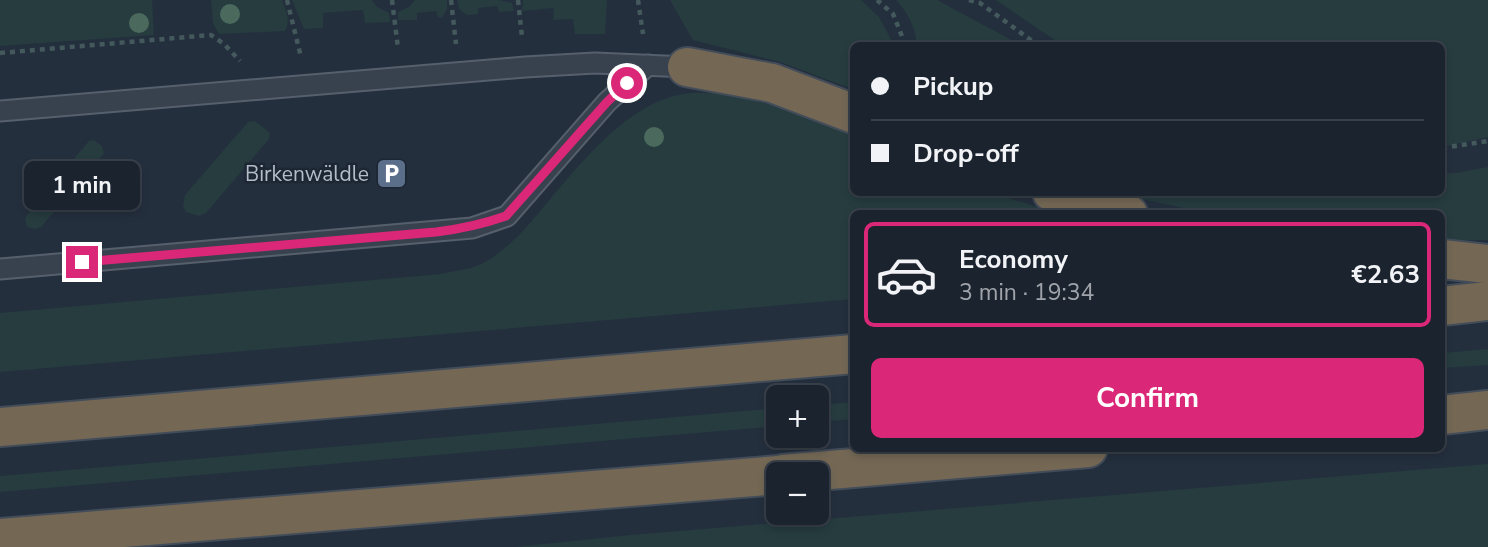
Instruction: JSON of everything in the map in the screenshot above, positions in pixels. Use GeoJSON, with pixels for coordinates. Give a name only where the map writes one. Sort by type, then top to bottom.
{"type":"FeatureCollection","features":[{"type":"Feature","properties":{"kind":"highway"},"geometry":{"type":"LineString","coordinates":[[688,67],[772,83],[850,112]]}},
{"type":"Feature","properties":{"kind":"highway"},"geometry":{"type":"LineString","coordinates":[[1066,196],[1114,210]]}},
{"type":"Feature","properties":{"kind":"highway"},"geometry":{"type":"LineString","coordinates":[[1445,259],[1488,264]]}},
{"type":"Feature","properties":{"kind":"highway"},"geometry":{"type":"LineString","coordinates":[[1445,306],[1488,301]]}},
{"type":"Feature","properties":{"kind":"highway"},"geometry":{"type":"LineString","coordinates":[[0,427],[850,354]]}},
{"type":"Feature","properties":{"kind":"highway"},"geometry":{"type":"LineString","coordinates":[[1445,415],[1488,410]]}},
{"type":"Feature","properties":{"kind":"highway"},"geometry":{"type":"LineString","coordinates":[[829,470],[1041,452]]}},
{"type":"Feature","properties":{"kind":"highway"},"geometry":{"type":"LineString","coordinates":[[0,538],[766,475]]}},
{"type":"Feature","properties":{"kind":"lane"},"geometry":{"type":"LineString","coordinates":[[0,111],[595,63],[688,67]]}},
{"type":"Feature","properties":{"kind":"lane"},"geometry":{"type":"LineString","coordinates":[[0,269],[472,228],[506,216],[607,102],[648,65]]}},
{"type":"Feature","properties":{"kind":"path"},"geometry":{"type":"LineString","coordinates":[[287,0],[306,85]]}},
{"type":"Feature","properties":{"kind":"path"},"geometry":{"type":"LineString","coordinates":[[392,0],[401,77]]}},
{"type":"Feature","properties":{"kind":"path"},"geometry":{"type":"LineString","coordinates":[[452,0],[459,72]]}},
{"type":"Feature","properties":{"kind":"path"},"geometry":{"type":"LineString","coordinates":[[638,0],[639,10]]}},
{"type":"Feature","properties":{"kind":"path"},"geometry":{"type":"LineString","coordinates":[[877,0],[893,15],[904,42]]}},
{"type":"Feature","properties":{"kind":"path"},"geometry":{"type":"LineString","coordinates":[[969,0],[980,3],[1034,42]]}},
{"type":"Feature","properties":{"kind":"path"},"geometry":{"type":"LineString","coordinates":[[0,53],[211,35],[224,44],[267,88]]}},
{"type":"Feature","properties":{"kind":"path"},"geometry":{"type":"LineString","coordinates":[[1445,148],[1488,141]]}},
{"type":"Feature","properties":{"kind":"green space"},"geometry":{"type":"Polygon","coordinates":[[[0,0],[152,0],[154,35],[0,46],[0,0]]]}},
{"type":"Feature","properties":{"kind":"green space"},"geometry":{"type":"Polygon","coordinates":[[[211,0],[282,0],[287,27],[285,31],[219,34],[213,23],[211,0]]]}},
{"type":"Feature","properties":{"kind":"green space"},"geometry":{"type":"Polygon","coordinates":[[[292,0],[372,0],[377,7],[389,13],[390,22],[365,23],[363,10],[323,13],[323,28],[304,29],[292,0]]]}},
{"type":"Feature","properties":{"kind":"green space"},"geometry":{"type":"Polygon","coordinates":[[[415,0],[447,0],[447,9],[442,18],[438,17],[436,11],[417,13],[417,20],[398,20],[398,12],[409,7],[415,0]]]}},
{"type":"Feature","properties":{"kind":"green space"},"geometry":{"type":"Polygon","coordinates":[[[457,0],[499,0],[512,3],[514,11],[499,12],[497,6],[478,8],[478,14],[467,15],[459,9],[457,0]]]}},
{"type":"Feature","properties":{"kind":"green space"},"geometry":{"type":"Polygon","coordinates":[[[523,0],[607,0],[605,34],[575,34],[573,19],[553,20],[554,8],[522,11],[523,0]]]}},
{"type":"Feature","properties":{"kind":"green space"},"geometry":{"type":"Polygon","coordinates":[[[670,0],[861,0],[879,17],[892,42],[850,42],[850,87],[780,62],[693,40],[670,0]]]}},
{"type":"Feature","properties":{"kind":"green space"},"geometry":{"type":"Polygon","coordinates":[[[896,0],[937,0],[1015,42],[917,42],[911,21],[896,0]]]}},
{"type":"Feature","properties":{"kind":"green space"},"geometry":{"type":"Polygon","coordinates":[[[996,0],[1488,0],[1488,137],[1445,146],[1445,42],[1058,42],[996,0]]]}},
{"type":"Feature","properties":{"kind":"green space"},"geometry":{"type":"Polygon","coordinates":[[[687,93],[715,93],[752,100],[786,109],[850,132],[850,196],[1002,196],[1047,210],[850,210],[850,299],[0,372],[0,313],[441,274],[477,266],[512,242],[586,157],[622,124],[641,110],[662,100],[687,93]]]}},
{"type":"Feature","properties":{"kind":"green space"},"geometry":{"type":"Polygon","coordinates":[[[255,121],[270,133],[269,139],[206,213],[199,216],[186,212],[183,206],[185,195],[248,122],[255,121]]]}},
{"type":"Feature","properties":{"kind":"green space"},"geometry":{"type":"Polygon","coordinates":[[[94,140],[102,146],[104,153],[41,227],[27,227],[27,215],[89,141],[94,140]]]}},
{"type":"Feature","properties":{"kind":"green space"},"geometry":{"type":"Polygon","coordinates":[[[1488,167],[1488,240],[1445,241],[1445,210],[1192,210],[1128,196],[1445,196],[1445,173],[1488,167]]]}},
{"type":"Feature","properties":{"kind":"green space"},"geometry":{"type":"Polygon","coordinates":[[[1488,349],[1488,365],[1445,368],[1445,353],[1488,349]]]}},
{"type":"Feature","properties":{"kind":"green space"},"geometry":{"type":"Polygon","coordinates":[[[850,402],[850,419],[829,421],[829,404],[850,402]]]}},
{"type":"Feature","properties":{"kind":"green space"},"geometry":{"type":"Polygon","coordinates":[[[766,409],[766,427],[0,492],[0,476],[766,409]]]}},
{"type":"Feature","properties":{"kind":"green space"},"geometry":{"type":"Polygon","coordinates":[[[1488,464],[1488,547],[515,547],[766,524],[829,525],[829,519],[1488,464]]]}},
{"type":"Feature","properties":{"kind":"place","name":"Birkenwäldle"},"geometry":{"type":"Point","coordinates":[392,174]}},
{"type":"Feature","properties":{"kind":"route"},"geometry":{"type":"LineString","coordinates":[[82,262],[472,228],[506,216],[627,83]]}}]}
